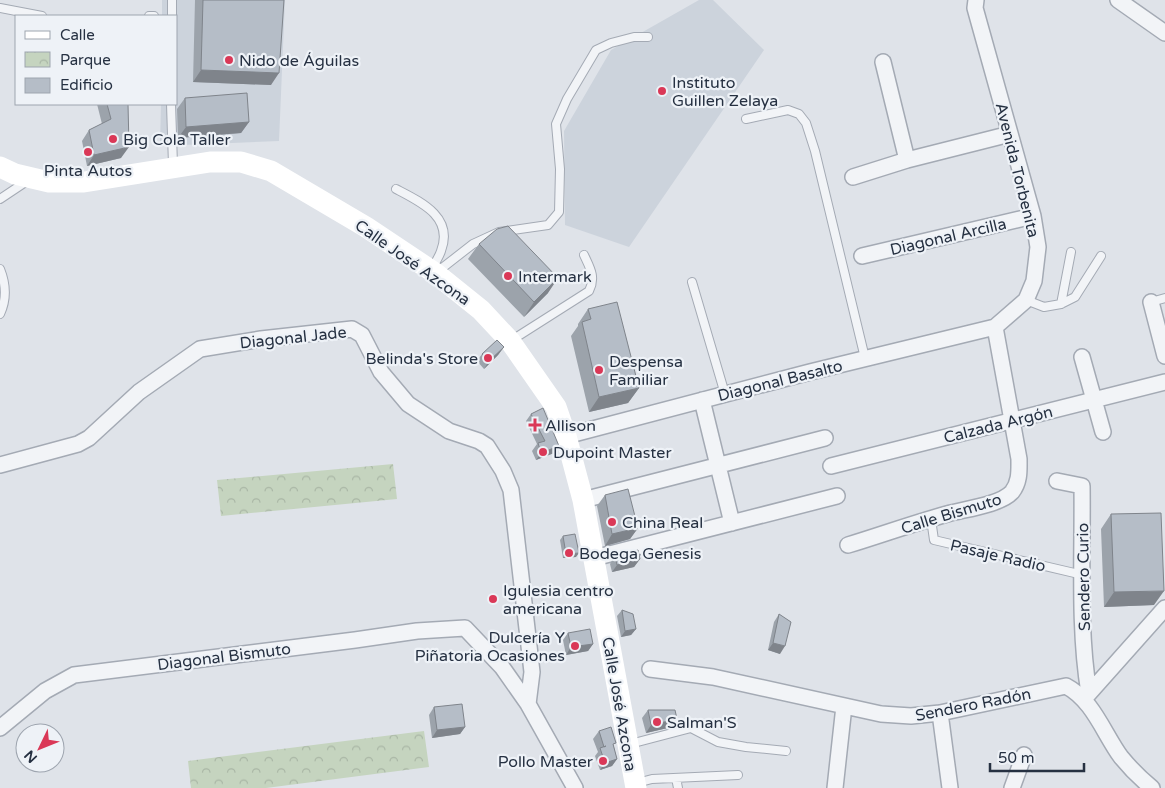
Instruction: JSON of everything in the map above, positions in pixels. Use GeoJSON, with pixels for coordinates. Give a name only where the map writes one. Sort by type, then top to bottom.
{"type":"FeatureCollection","features":[{"type":"Feature","properties":{"kind":"main road","name":"Calle José Azcona"},"geometry":{"type":"LineString","coordinates":[[0,167],[15,174],[49,182],[84,182],[210,162],[241,162],[272,171],[366,227],[433,272],[481,310],[510,341],[556,407],[566,436],[583,500],[635,786]]}},
{"type":"Feature","properties":{"kind":"street","name":"Avenida Torbenita"},"geometry":{"type":"LineString","coordinates":[[976,0],[975,8],[1033,216],[1038,247],[1034,281],[1026,300],[995,327]]}},
{"type":"Feature","properties":{"kind":"street"},"geometry":{"type":"LineString","coordinates":[[1118,0],[1165,33]]}},
{"type":"Feature","properties":{"kind":"street"},"geometry":{"type":"LineString","coordinates":[[883,62],[907,160]]}},
{"type":"Feature","properties":{"kind":"street"},"geometry":{"type":"LineString","coordinates":[[853,177],[907,160],[1010,134]]}},
{"type":"Feature","properties":{"kind":"street","name":"Diagonal Arcilla"},"geometry":{"type":"LineString","coordinates":[[862,256],[1033,216]]}},
{"type":"Feature","properties":{"kind":"street"},"geometry":{"type":"LineString","coordinates":[[1158,300],[1165,356]]}},
{"type":"Feature","properties":{"kind":"street","name":"Diagonal Basalto"},"geometry":{"type":"LineString","coordinates":[[566,436],[865,358],[995,327]]}},
{"type":"Feature","properties":{"kind":"street","name":"Calle Bismuto"},"geometry":{"type":"LineString","coordinates":[[848,545],[993,502],[1005,498],[1013,491],[1019,480],[1019,459],[995,327]]}},
{"type":"Feature","properties":{"kind":"street","name":"Diagonal Jade"},"geometry":{"type":"LineString","coordinates":[[0,464],[78,444],[89,438],[139,392],[200,349],[261,339],[352,329],[362,335],[381,372],[408,404],[449,431],[479,441],[487,446],[503,471],[511,490],[528,632],[532,672],[528,704]]}},
{"type":"Feature","properties":{"kind":"street"},"geometry":{"type":"LineString","coordinates":[[1082,357],[1103,432]]}},
{"type":"Feature","properties":{"kind":"street","name":"Calzada Argón"},"geometry":{"type":"LineString","coordinates":[[831,466],[1165,382]]}},
{"type":"Feature","properties":{"kind":"street"},"geometry":{"type":"LineString","coordinates":[[702,400],[732,523]]}},
{"type":"Feature","properties":{"kind":"street"},"geometry":{"type":"LineString","coordinates":[[583,500],[825,438]]}},
{"type":"Feature","properties":{"kind":"street","name":"Sendero Curio"},"geometry":{"type":"LineString","coordinates":[[1057,481],[1082,486],[1086,696]]}},
{"type":"Feature","properties":{"kind":"street"},"geometry":{"type":"LineString","coordinates":[[594,558],[837,496]]}},
{"type":"Feature","properties":{"kind":"street"},"geometry":{"type":"LineString","coordinates":[[1152,788],[1122,757],[1086,696],[1165,608]]}},
{"type":"Feature","properties":{"kind":"street","name":"Diagonal Bismuto"},"geometry":{"type":"LineString","coordinates":[[0,728],[45,691],[74,675],[417,631],[466,628],[502,667],[528,704]]}},
{"type":"Feature","properties":{"kind":"street","name":"Sendero Radón"},"geometry":{"type":"LineString","coordinates":[[650,669],[713,677],[881,714],[911,716],[940,713],[1066,686],[1086,696]]}},
{"type":"Feature","properties":{"kind":"street"},"geometry":{"type":"LineString","coordinates":[[528,704],[575,788]]}},
{"type":"Feature","properties":{"kind":"street"},"geometry":{"type":"LineString","coordinates":[[835,788],[844,706]]}},
{"type":"Feature","properties":{"kind":"street"},"geometry":{"type":"LineString","coordinates":[[940,713],[950,788]]}},
{"type":"Feature","properties":{"kind":"street"},"geometry":{"type":"LineString","coordinates":[[1012,788],[1024,755]]}},
{"type":"Feature","properties":{"kind":"lane"},"geometry":{"type":"LineString","coordinates":[[172,0],[172,15]]}},
{"type":"Feature","properties":{"kind":"lane"},"geometry":{"type":"LineString","coordinates":[[0,8],[37,15]]}},
{"type":"Feature","properties":{"kind":"lane"},"geometry":{"type":"LineString","coordinates":[[433,272],[473,244],[499,232],[548,224],[559,212],[560,169],[556,124],[567,99],[596,50],[634,37],[648,37]]}},
{"type":"Feature","properties":{"kind":"lane"},"geometry":{"type":"LineString","coordinates":[[170,105],[173,167]]}},
{"type":"Feature","properties":{"kind":"lane"},"geometry":{"type":"LineString","coordinates":[[746,119],[788,110],[799,114],[806,123],[815,151],[865,358]]}},
{"type":"Feature","properties":{"kind":"lane"},"geometry":{"type":"LineString","coordinates":[[0,199],[31,178]]}},
{"type":"Feature","properties":{"kind":"lane"},"geometry":{"type":"LineString","coordinates":[[396,189],[423,203],[438,218],[442,225],[444,235],[441,251],[433,272]]}},
{"type":"Feature","properties":{"kind":"lane"},"geometry":{"type":"LineString","coordinates":[[1061,304],[1071,252]]}},
{"type":"Feature","properties":{"kind":"lane"},"geometry":{"type":"LineString","coordinates":[[510,341],[589,291],[593,284],[591,272],[584,254]]}},
{"type":"Feature","properties":{"kind":"lane"},"geometry":{"type":"LineString","coordinates":[[1026,300],[1044,307],[1061,304],[1075,297],[1101,256]]}},
{"type":"Feature","properties":{"kind":"lane"},"geometry":{"type":"LineString","coordinates":[[0,269],[4,278],[5,303],[0,314]]}},
{"type":"Feature","properties":{"kind":"lane"},"geometry":{"type":"LineString","coordinates":[[692,282],[725,394]]}},
{"type":"Feature","properties":{"kind":"lane","name":"Pasaje Radio"},"geometry":{"type":"LineString","coordinates":[[931,519],[934,540],[1083,575]]}},
{"type":"Feature","properties":{"kind":"lane"},"geometry":{"type":"LineString","coordinates":[[628,744],[691,728],[718,742],[786,751]]}},
{"type":"Feature","properties":{"kind":"lane"},"geometry":{"type":"LineString","coordinates":[[635,786],[652,779],[738,775]]}},
{"type":"Feature","properties":{"kind":"lane"},"geometry":{"type":"LineString","coordinates":[[676,778],[678,788]]}},
{"type":"Feature","properties":{"kind":"shaded area","name":"Nido de Águilas"},"geometry":{"type":"Polygon","coordinates":[[[162,0],[285,0],[279,141],[160,146],[161,105],[178,105],[178,15],[162,15],[162,0]]]}},
{"type":"Feature","properties":{"kind":"shaded area","name":"Instituto Guillen Zelaya"},"geometry":{"type":"Polygon","coordinates":[[[699,0],[713,0],[764,50],[629,247],[565,225],[564,131],[611,50],[699,0]]]}},
{"type":"Feature","properties":{"kind":"green space"},"geometry":{"type":"Polygon","coordinates":[[[393,464],[397,499],[221,516],[217,480],[393,464]]]}},
{"type":"Feature","properties":{"kind":"green space"},"geometry":{"type":"Polygon","coordinates":[[[424,731],[429,767],[266,788],[191,788],[188,761],[424,731]]]}},
{"type":"Feature","properties":{"kind":"building"},"geometry":{"type":"Polygon","coordinates":[[[203,0],[284,0],[279,73],[201,70],[203,0]]]}},
{"type":"Feature","properties":{"kind":"building"},"geometry":{"type":"Polygon","coordinates":[[[247,93],[249,122],[186,127],[185,98],[247,93]]]}},
{"type":"Feature","properties":{"kind":"building"},"geometry":{"type":"Polygon","coordinates":[[[107,105],[128,105],[129,147],[94,155],[89,130],[111,119],[107,105]]]}},
{"type":"Feature","properties":{"kind":"building"},"geometry":{"type":"Polygon","coordinates":[[[508,226],[558,278],[534,302],[479,244],[497,229],[508,226]]]}},
{"type":"Feature","properties":{"kind":"building"},"geometry":{"type":"Polygon","coordinates":[[[617,302],[639,388],[599,397],[582,322],[591,319],[588,309],[617,302]]]}},
{"type":"Feature","properties":{"kind":"building"},"geometry":{"type":"Polygon","coordinates":[[[497,340],[504,347],[489,361],[482,354],[497,340]]]}},
{"type":"Feature","properties":{"kind":"building"},"geometry":{"type":"Polygon","coordinates":[[[543,408],[559,446],[541,453],[538,443],[545,441],[531,414],[543,408]]]}},
{"type":"Feature","properties":{"kind":"building"},"geometry":{"type":"Polygon","coordinates":[[[628,489],[638,528],[612,534],[605,495],[628,489]]]}},
{"type":"Feature","properties":{"kind":"building"},"geometry":{"type":"Polygon","coordinates":[[[1161,513],[1164,591],[1114,592],[1111,514],[1161,513]]]}},
{"type":"Feature","properties":{"kind":"building"},"geometry":{"type":"Polygon","coordinates":[[[575,534],[579,553],[566,554],[563,536],[575,534]]]}},
{"type":"Feature","properties":{"kind":"building"},"geometry":{"type":"Polygon","coordinates":[[[638,550],[640,559],[617,565],[615,556],[638,550]]]}},
{"type":"Feature","properties":{"kind":"building"},"geometry":{"type":"Polygon","coordinates":[[[622,610],[633,614],[636,629],[625,631],[622,610]]]}},
{"type":"Feature","properties":{"kind":"building"},"geometry":{"type":"Polygon","coordinates":[[[779,614],[791,622],[785,646],[773,643],[779,614]]]}},
{"type":"Feature","properties":{"kind":"building"},"geometry":{"type":"Polygon","coordinates":[[[590,629],[593,644],[571,647],[568,633],[590,629]]]}},
{"type":"Feature","properties":{"kind":"building"},"geometry":{"type":"Polygon","coordinates":[[[462,704],[465,727],[437,730],[434,707],[462,704]]]}},
{"type":"Feature","properties":{"kind":"building"},"geometry":{"type":"Polygon","coordinates":[[[648,710],[675,710],[677,719],[651,725],[648,710]]]}},
{"type":"Feature","properties":{"kind":"building"},"geometry":{"type":"Polygon","coordinates":[[[611,727],[616,743],[613,744],[617,759],[605,763],[600,748],[604,747],[599,731],[611,727]]]}},
{"type":"Feature","properties":{"kind":"place","name":"Nido de Águilas"},"geometry":{"type":"Point","coordinates":[229,60]}},
{"type":"Feature","properties":{"kind":"place","name":"Instituto Guillen Zelaya"},"geometry":{"type":"Point","coordinates":[662,91]}},
{"type":"Feature","properties":{"kind":"place","name":"Big Cola Taller"},"geometry":{"type":"Point","coordinates":[113,139]}},
{"type":"Feature","properties":{"kind":"place","name":"Pinta Autos"},"geometry":{"type":"Point","coordinates":[88,152]}},
{"type":"Feature","properties":{"kind":"place","name":"Intermark"},"geometry":{"type":"Point","coordinates":[508,276]}},
{"type":"Feature","properties":{"kind":"place","name":"Belinda's Store"},"geometry":{"type":"Point","coordinates":[488,358]}},
{"type":"Feature","properties":{"kind":"place","name":"Despensa Familiar"},"geometry":{"type":"Point","coordinates":[599,370]}},
{"type":"Feature","properties":{"kind":"place","name":"Allison"},"geometry":{"type":"Point","coordinates":[535,425]}},
{"type":"Feature","properties":{"kind":"place","name":"Dupoint Master"},"geometry":{"type":"Point","coordinates":[543,452]}},
{"type":"Feature","properties":{"kind":"place","name":"China Real"},"geometry":{"type":"Point","coordinates":[612,522]}},
{"type":"Feature","properties":{"kind":"place","name":"Bodega Genesis"},"geometry":{"type":"Point","coordinates":[569,553]}},
{"type":"Feature","properties":{"kind":"place","name":"Igulesia centro americana"},"geometry":{"type":"Point","coordinates":[493,599]}},
{"type":"Feature","properties":{"kind":"place","name":"Dulcería Y Piñatoria Ocasiones"},"geometry":{"type":"Point","coordinates":[575,646]}},
{"type":"Feature","properties":{"kind":"place","name":"Salman'S"},"geometry":{"type":"Point","coordinates":[657,722]}},
{"type":"Feature","properties":{"kind":"place","name":"Pollo Master"},"geometry":{"type":"Point","coordinates":[603,761]}}]}
